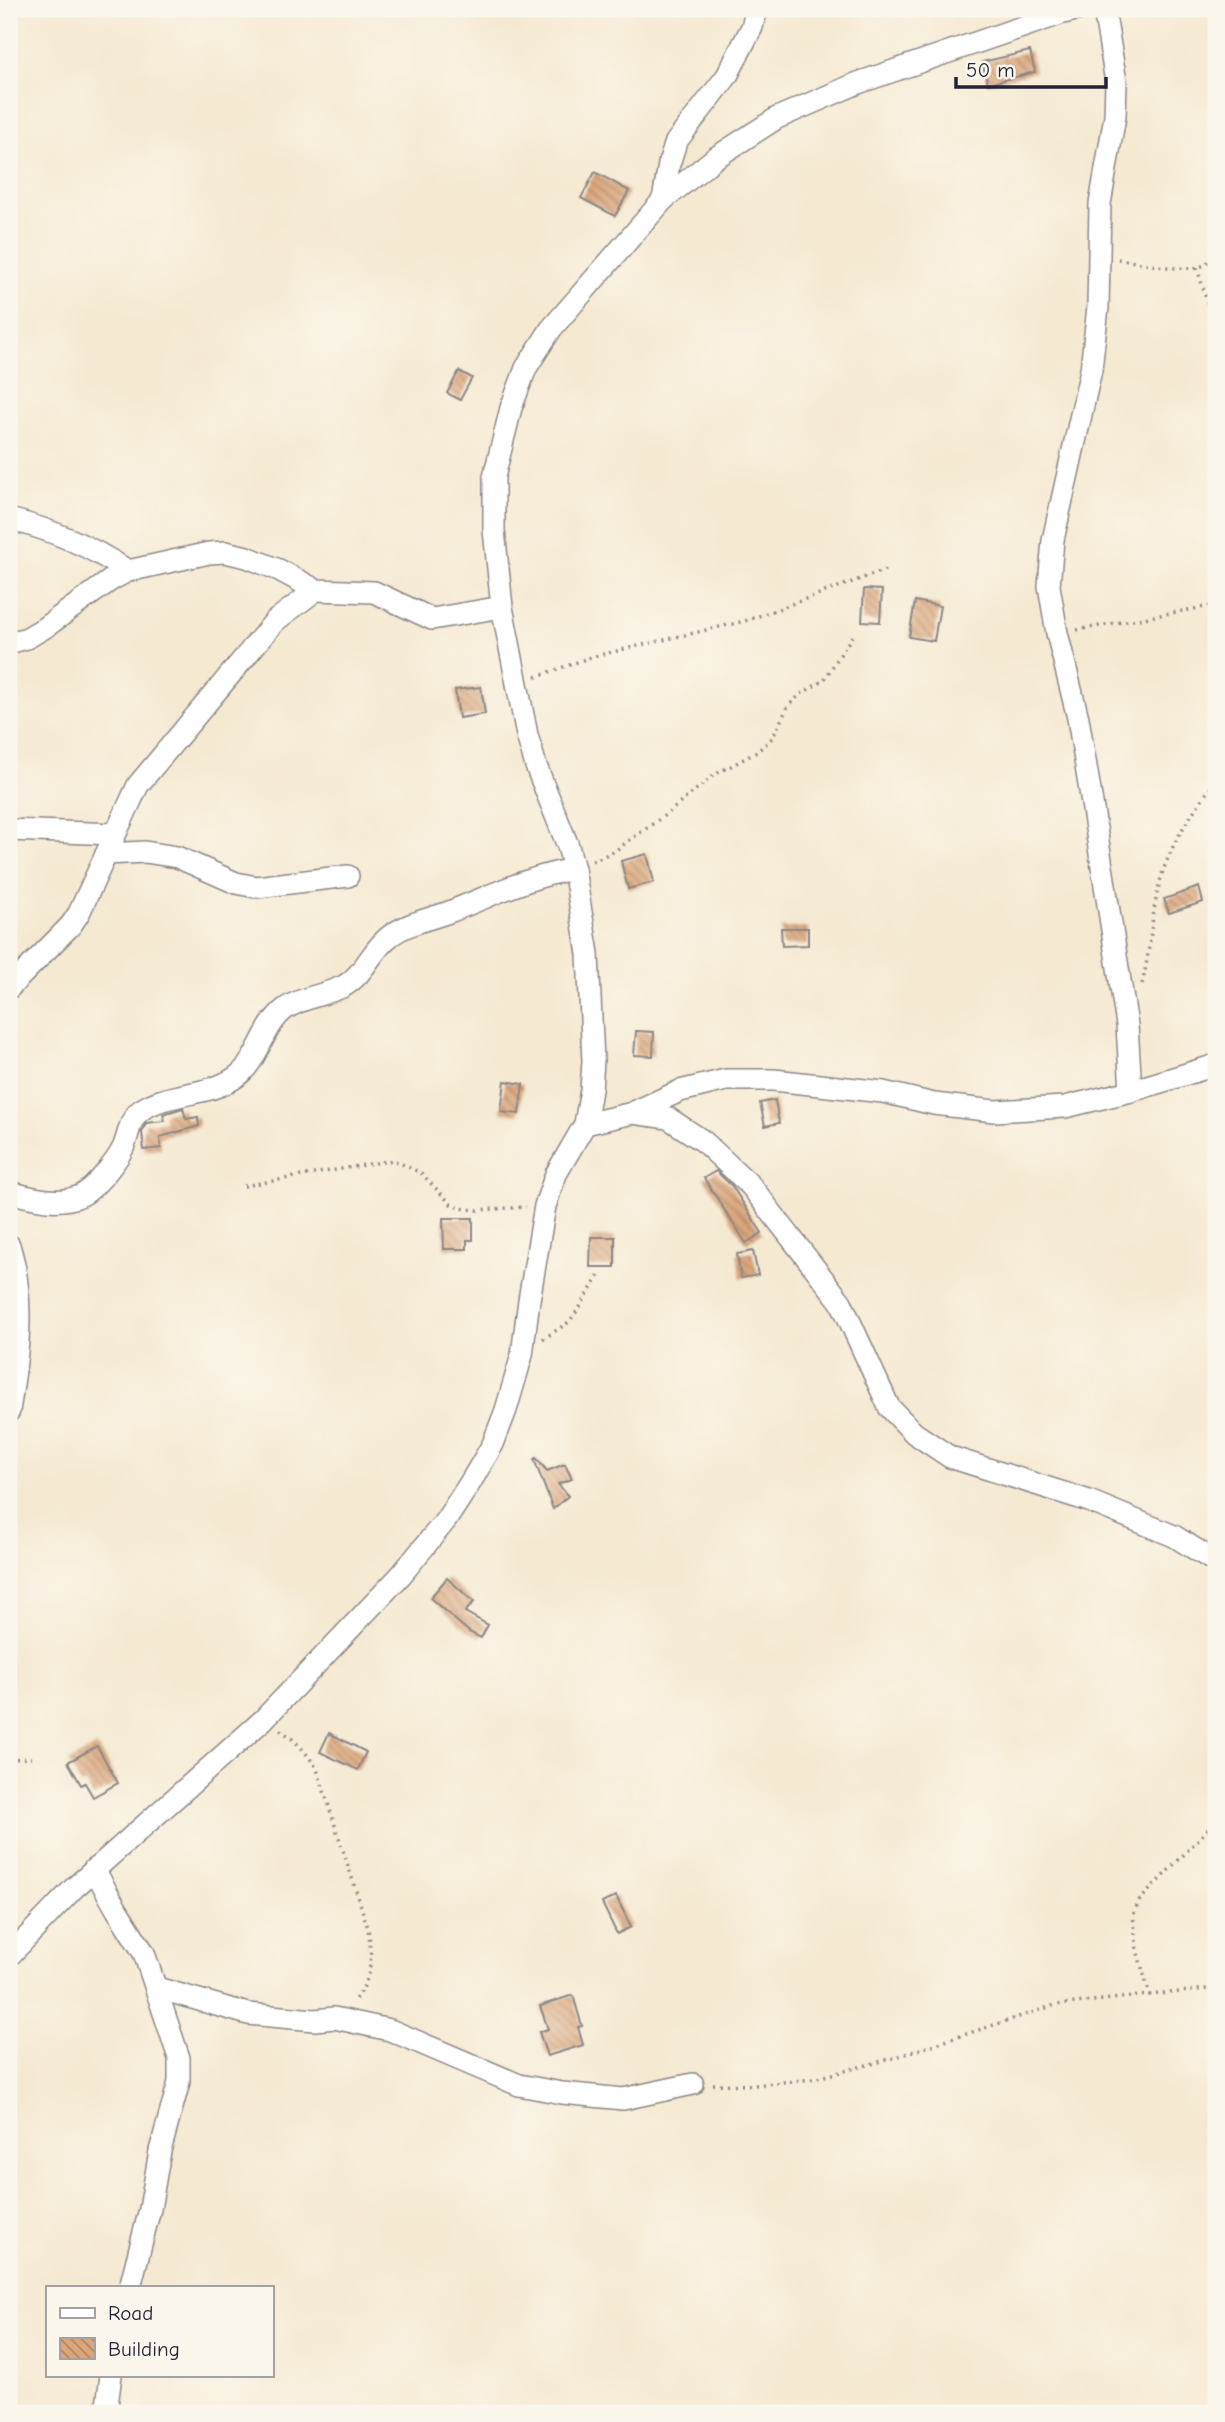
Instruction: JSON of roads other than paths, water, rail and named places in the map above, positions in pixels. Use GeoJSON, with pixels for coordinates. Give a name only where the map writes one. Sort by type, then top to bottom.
{"type":"FeatureCollection","features":[{"type":"Feature","properties":{"kind":"street"},"geometry":{"type":"LineString","coordinates":[[663,200],[676,142],[727,76],[752,27],[757,9]]}},
{"type":"Feature","properties":{"kind":"street"},"geometry":{"type":"LineString","coordinates":[[10,1953],[94,1869],[263,1720],[401,1575],[446,1520],[470,1483],[493,1444],[506,1410],[522,1355],[528,1300],[545,1206],[556,1174],[585,1124],[593,1061],[588,954],[574,869],[568,846],[536,766],[502,607],[494,530],[494,477],[511,408],[526,368],[551,329],[663,200],[715,158],[777,118],[858,83],[1080,9]]}},
{"type":"Feature","properties":{"kind":"street"},"geometry":{"type":"LineString","coordinates":[[1104,9],[1116,82],[1115,116],[1100,204],[1098,307],[1091,370],[1053,540],[1049,586],[1057,633],[1078,718],[1092,803],[1127,1026],[1131,1091]]}},
{"type":"Feature","properties":{"kind":"street"},"geometry":{"type":"LineString","coordinates":[[9,519],[44,528],[83,544],[128,571]]}},
{"type":"Feature","properties":{"kind":"street"},"geometry":{"type":"LineString","coordinates":[[9,643],[27,638],[44,628],[128,571],[198,555],[225,552],[247,557],[279,570],[316,590],[374,592],[432,619],[502,607]]}},
{"type":"Feature","properties":{"kind":"street"},"geometry":{"type":"LineString","coordinates":[[9,988],[71,925],[79,913],[138,785],[275,621],[316,590]]}},
{"type":"Feature","properties":{"kind":"street"},"geometry":{"type":"LineString","coordinates":[[9,830],[115,834]]}},
{"type":"Feature","properties":{"kind":"street"},"geometry":{"type":"LineString","coordinates":[[106,854],[145,852],[177,857],[236,883],[256,887],[348,876]]}},
{"type":"Feature","properties":{"kind":"street"},"geometry":{"type":"LineString","coordinates":[[9,1192],[61,1201],[83,1195],[109,1168],[123,1148],[130,1125],[140,1111],[180,1096],[210,1091],[234,1079],[247,1069],[266,1035],[286,1009],[343,986],[358,976],[378,947],[399,930],[502,889],[574,869]]}},
{"type":"Feature","properties":{"kind":"street"},"geometry":{"type":"LineString","coordinates":[[585,1124],[633,1113],[680,1091],[726,1080],[774,1080],[883,1092],[934,1104],[994,1111],[1065,1107],[1131,1091],[1216,1065]]}},
{"type":"Feature","properties":{"kind":"street"},"geometry":{"type":"LineString","coordinates":[[633,1113],[668,1118],[685,1127],[751,1186],[841,1302],[889,1407],[914,1433],[950,1457],[1089,1501],[1174,1536],[1216,1562]]}},
{"type":"Feature","properties":{"kind":"street"},"geometry":{"type":"LineString","coordinates":[[9,1245],[18,1285],[20,1327],[9,1411]]}},
{"type":"Feature","properties":{"kind":"street"},"geometry":{"type":"LineString","coordinates":[[94,1869],[144,1953],[179,2058],[179,2082],[160,2151],[150,2209],[130,2286]]}},
{"type":"Feature","properties":{"kind":"street"},"geometry":{"type":"LineString","coordinates":[[157,1989],[248,2014],[315,2020],[334,2018],[390,2029],[519,2085],[562,2093],[623,2099],[693,2084]]}},
{"type":"Feature","properties":{"kind":"street"},"geometry":{"type":"LineString","coordinates":[[106,2413],[111,2376]]}}]}
